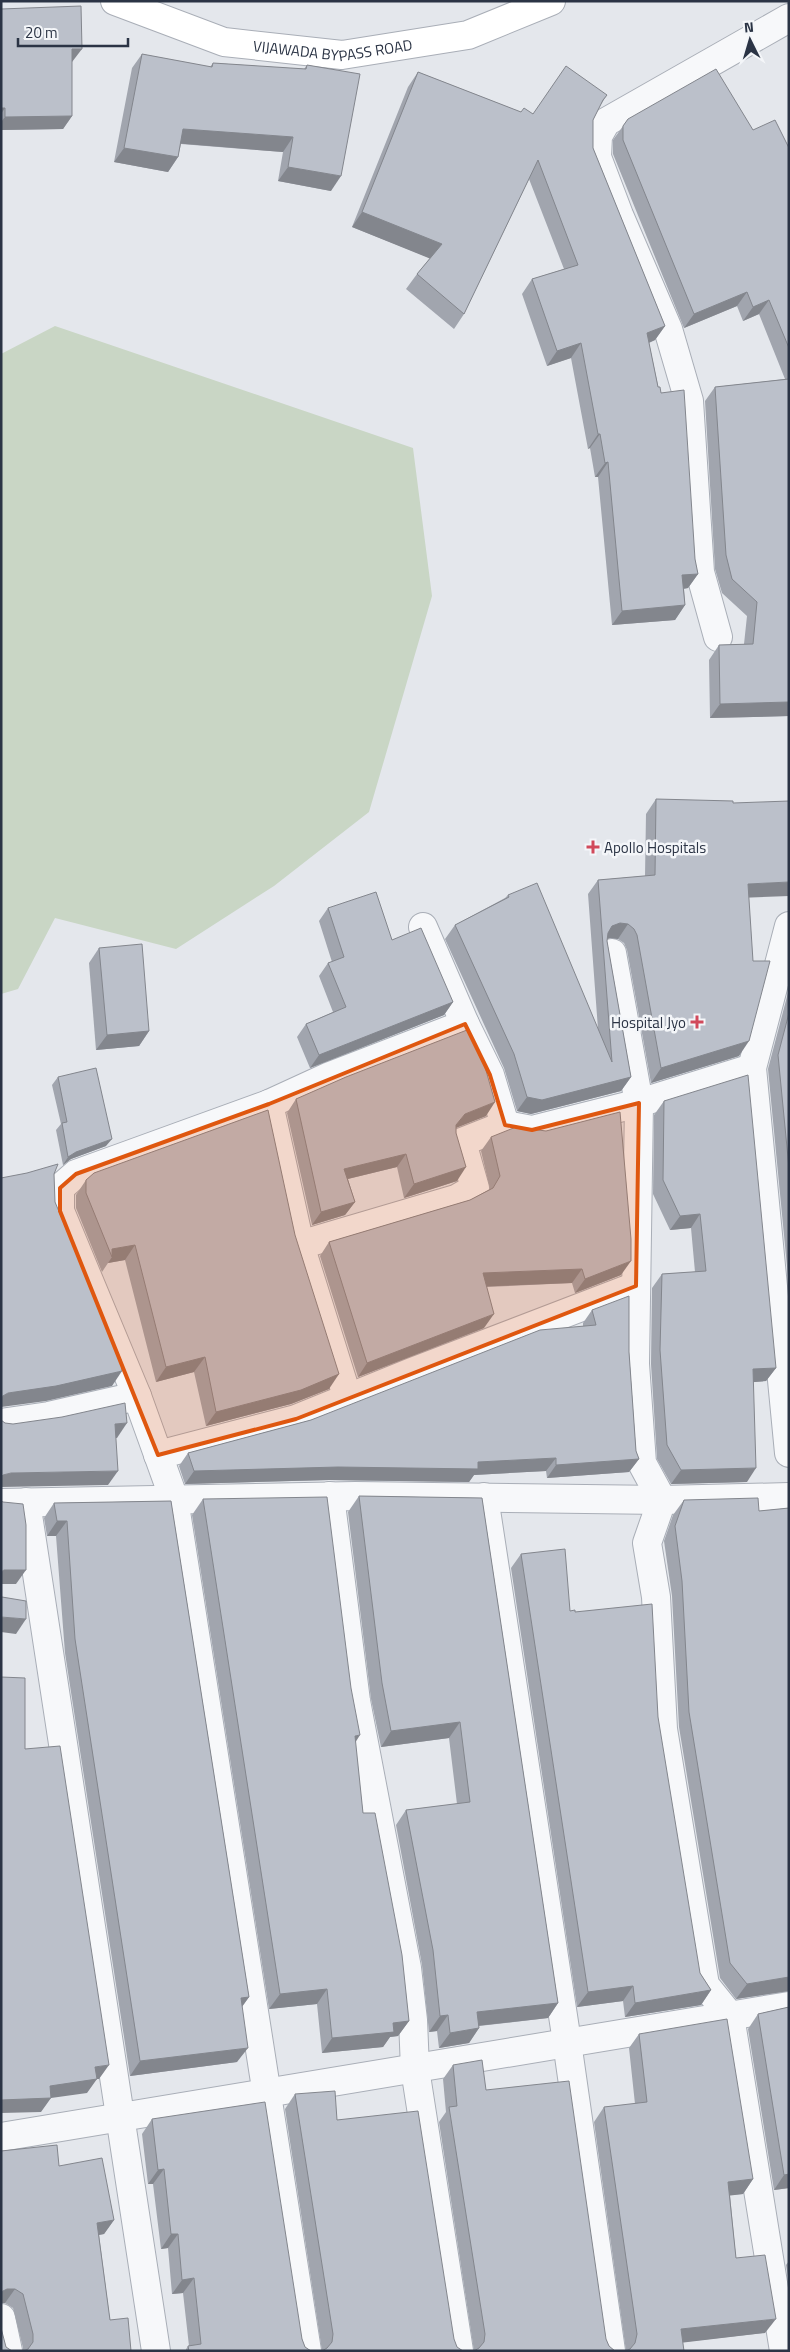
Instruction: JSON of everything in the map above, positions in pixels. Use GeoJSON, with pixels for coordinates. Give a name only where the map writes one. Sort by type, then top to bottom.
{"type":"FeatureCollection","features":[{"type":"Feature","properties":{"kind":"main road","name":"VIJAWADA BYPASS ROAD"},"geometry":{"type":"LineString","coordinates":[[115,1],[224,42],[342,55],[468,35],[551,1]]}},
{"type":"Feature","properties":{"kind":"street"},"geometry":{"type":"LineString","coordinates":[[718,637],[700,572],[689,401],[668,329],[619,215],[597,156],[598,136],[606,122],[789,18]]}},
{"type":"Feature","properties":{"kind":"street"},"geometry":{"type":"LineString","coordinates":[[789,926],[752,1068],[789,1453]]}},
{"type":"Feature","properties":{"kind":"street"},"geometry":{"type":"LineString","coordinates":[[423,927],[465,1024],[490,1075],[505,1125]]}},
{"type":"Feature","properties":{"kind":"street"},"geometry":{"type":"LineString","coordinates":[[612,952],[639,1102],[635,1364],[642,1463],[662,1500],[647,1543],[656,1597],[663,1729],[704,1985],[730,2016],[784,2351]]}},
{"type":"Feature","properties":{"kind":"street"},"geometry":{"type":"LineString","coordinates":[[307,2351],[174,1499],[137,1396],[60,1211],[60,1188],[76,1174],[269,1104],[330,1076],[465,1024]]}},
{"type":"Feature","properties":{"kind":"street"},"geometry":{"type":"LineString","coordinates":[[300,1245],[456,1199],[475,1188],[462,1142],[505,1125],[532,1130],[639,1102],[752,1068]]}},
{"type":"Feature","properties":{"kind":"street"},"geometry":{"type":"LineString","coordinates":[[269,1104],[300,1245],[348,1399]]}},
{"type":"Feature","properties":{"kind":"street"},"geometry":{"type":"LineString","coordinates":[[158,1455],[296,1420],[412,1372],[636,1286]]}},
{"type":"Feature","properties":{"kind":"street"},"geometry":{"type":"LineString","coordinates":[[1,1423],[49,1416],[137,1396]]}},
{"type":"Feature","properties":{"kind":"street"},"geometry":{"type":"LineString","coordinates":[[156,2351],[120,2116],[29,1602],[14,1502],[330,1496],[662,1500],[789,1497]]}},
{"type":"Feature","properties":{"kind":"street"},"geometry":{"type":"LineString","coordinates":[[330,1496],[356,1701],[407,1968],[413,2020],[414,2069],[459,2351]]}},
{"type":"Feature","properties":{"kind":"street"},"geometry":{"type":"LineString","coordinates":[[484,1497],[567,2042],[611,2351]]}},
{"type":"Feature","properties":{"kind":"street"},"geometry":{"type":"LineString","coordinates":[[1,2137],[789,2006]]}},
{"type":"Feature","properties":{"kind":"street"},"geometry":{"type":"LineString","coordinates":[[1,2318],[8,2351]]}},
{"type":"Feature","properties":{"kind":"highlighted area"},"geometry":{"type":"Polygon","coordinates":[[[465,1024],[490,1075],[505,1125],[532,1130],[639,1103],[636,1286],[296,1419],[158,1455],[60,1211],[60,1188],[76,1174],[269,1104],[465,1024]]]}},
{"type":"Feature","properties":{"kind":"green space"},"geometry":{"type":"Polygon","coordinates":[[[55,326],[413,448],[432,596],[369,812],[274,886],[176,949],[55,918],[18,989],[1,994],[1,354],[55,326]]]}},
{"type":"Feature","properties":{"kind":"building"},"geometry":{"type":"Polygon","coordinates":[[[81,6],[82,49],[72,49],[72,116],[5,117],[5,108],[1,108],[1,9],[81,6]]]}},
{"type":"Feature","properties":{"kind":"building"},"geometry":{"type":"Polygon","coordinates":[[[142,54],[212,67],[213,63],[306,69],[307,65],[360,74],[341,176],[288,167],[293,137],[183,129],[178,157],[124,148],[142,54]]]}},
{"type":"Feature","properties":{"kind":"building"},"geometry":{"type":"Polygon","coordinates":[[[566,66],[607,95],[593,120],[593,148],[665,326],[647,333],[658,387],[660,387],[661,393],[684,390],[695,559],[698,574],[682,575],[685,605],[622,611],[608,462],[605,463],[600,434],[598,434],[581,343],[557,351],[532,279],[578,265],[538,160],[464,314],[417,274],[442,244],[362,212],[418,72],[521,112],[524,108],[533,114],[566,66]]]}},
{"type":"Feature","properties":{"kind":"building"},"geometry":{"type":"Polygon","coordinates":[[[716,69],[753,130],[775,120],[789,148],[789,348],[769,300],[753,307],[747,292],[694,314],[623,140],[623,126],[628,119],[716,69]]]}},
{"type":"Feature","properties":{"kind":"building"},"geometry":{"type":"Polygon","coordinates":[[[789,379],[789,702],[720,704],[719,645],[753,644],[757,602],[732,579],[726,555],[715,387],[789,379]]]}},
{"type":"Feature","properties":{"kind":"building"},"geometry":{"type":"Polygon","coordinates":[[[656,799],[733,801],[733,803],[789,801],[789,882],[748,884],[753,961],[770,961],[749,1041],[661,1068],[637,935],[628,924],[620,923],[612,926],[608,933],[607,941],[631,1077],[542,1100],[527,1097],[514,1054],[455,925],[509,897],[508,895],[537,883],[612,1062],[598,880],[655,875],[656,799]]]}},
{"type":"Feature","properties":{"kind":"building"},"geometry":{"type":"Polygon","coordinates":[[[376,892],[392,940],[421,928],[453,1002],[319,1055],[306,1024],[346,1007],[328,963],[344,957],[328,908],[376,892]]]}},
{"type":"Feature","properties":{"kind":"building"},"geometry":{"type":"Polygon","coordinates":[[[142,944],[149,1031],[107,1035],[99,948],[142,944]]]}},
{"type":"Feature","properties":{"kind":"building"},"geometry":{"type":"Polygon","coordinates":[[[789,1013],[789,1168],[778,1055],[789,1013]]]}},
{"type":"Feature","properties":{"kind":"building"},"geometry":{"type":"Polygon","coordinates":[[[467,1030],[485,1067],[495,1102],[465,1114],[456,1125],[456,1133],[466,1167],[414,1184],[406,1154],[344,1169],[355,1202],[321,1212],[296,1099],[346,1077],[467,1030]]]}},
{"type":"Feature","properties":{"kind":"building"},"geometry":{"type":"Polygon","coordinates":[[[96,1068],[112,1139],[76,1152],[68,1157],[62,1123],[67,1122],[58,1077],[96,1068]]]}},
{"type":"Feature","properties":{"kind":"building"},"geometry":{"type":"Polygon","coordinates":[[[748,1075],[776,1368],[753,1369],[756,1468],[681,1470],[667,1445],[660,1350],[662,1274],[706,1271],[700,1214],[680,1216],[663,1180],[664,1101],[748,1075]]]}},
{"type":"Feature","properties":{"kind":"building"},"geometry":{"type":"Polygon","coordinates":[[[268,1110],[295,1235],[339,1374],[301,1390],[216,1412],[205,1357],[166,1367],[135,1245],[112,1249],[112,1257],[86,1193],[86,1180],[94,1173],[268,1110]]]}},
{"type":"Feature","properties":{"kind":"building"},"geometry":{"type":"Polygon","coordinates":[[[620,1112],[631,1239],[631,1261],[585,1279],[582,1269],[483,1273],[494,1314],[367,1363],[329,1242],[470,1200],[493,1188],[500,1176],[491,1137],[516,1127],[546,1131],[620,1112]]]}},
{"type":"Feature","properties":{"kind":"building"},"geometry":{"type":"Polygon","coordinates":[[[58,1164],[54,1174],[55,1202],[121,1360],[122,1371],[56,1386],[8,1393],[1,1397],[1,1178],[58,1164]]]}},
{"type":"Feature","properties":{"kind":"building"},"geometry":{"type":"Polygon","coordinates":[[[629,1296],[629,1352],[636,1451],[639,1459],[556,1465],[556,1458],[478,1462],[478,1469],[338,1467],[194,1471],[188,1453],[311,1420],[540,1330],[596,1325],[592,1310],[629,1296]]]}},
{"type":"Feature","properties":{"kind":"building"},"geometry":{"type":"Polygon","coordinates":[[[125,1403],[127,1423],[115,1424],[118,1471],[11,1473],[1,1477],[1,1420],[5,1423],[13,1424],[62,1417],[125,1403]]]}},
{"type":"Feature","properties":{"kind":"building"},"geometry":{"type":"Polygon","coordinates":[[[359,1496],[482,1498],[558,2003],[477,2012],[479,2028],[450,2033],[448,2015],[440,2016],[433,1950],[406,1810],[470,1802],[460,1722],[391,1731],[382,1683],[359,1496]]]}},
{"type":"Feature","properties":{"kind":"building"},"geometry":{"type":"Polygon","coordinates":[[[327,1497],[351,1688],[360,1735],[355,1736],[363,1813],[375,1813],[402,1955],[409,2021],[393,2023],[394,2032],[332,2038],[327,1989],[280,1994],[203,1499],[327,1497]]]}},
{"type":"Feature","properties":{"kind":"building"},"geometry":{"type":"Polygon","coordinates":[[[758,1498],[759,1511],[789,1508],[789,1977],[747,1984],[730,1963],[689,1712],[682,1581],[675,1526],[684,1500],[758,1498]]]}},
{"type":"Feature","properties":{"kind":"building"},"geometry":{"type":"Polygon","coordinates":[[[1,1501],[23,1504],[26,1525],[26,1570],[4,1570],[1,1572],[1,1501]]]}},
{"type":"Feature","properties":{"kind":"building"},"geometry":{"type":"Polygon","coordinates":[[[171,1501],[249,1997],[241,1998],[248,2048],[140,2061],[75,1639],[67,1521],[57,1521],[54,1503],[171,1501]]]}},
{"type":"Feature","properties":{"kind":"building"},"geometry":{"type":"Polygon","coordinates":[[[565,1549],[570,1611],[652,1604],[658,1717],[700,1973],[711,1990],[635,2003],[633,1986],[588,1992],[521,1554],[565,1549]]]}},
{"type":"Feature","properties":{"kind":"building"},"geometry":{"type":"Polygon","coordinates":[[[1,1596],[26,1601],[26,1619],[1,1617],[1,1596]]]}},
{"type":"Feature","properties":{"kind":"building"},"geometry":{"type":"Polygon","coordinates":[[[1,1677],[25,1678],[25,1749],[60,1746],[109,2065],[95,2067],[97,2079],[50,2086],[51,2098],[1,2100],[1,1677]]]}},
{"type":"Feature","properties":{"kind":"building"},"geometry":{"type":"Polygon","coordinates":[[[789,2007],[789,2174],[784,2175],[758,2014],[789,2007]]]}},
{"type":"Feature","properties":{"kind":"building"},"geometry":{"type":"Polygon","coordinates":[[[727,2019],[753,2179],[728,2182],[736,2258],[765,2255],[776,2319],[681,2329],[684,2351],[626,2351],[635,2343],[637,2334],[604,2107],[647,2102],[639,2034],[727,2019]]]}},
{"type":"Feature","properties":{"kind":"building"},"geometry":{"type":"Polygon","coordinates":[[[482,2060],[486,2090],[569,2081],[606,2339],[609,2346],[615,2351],[474,2351],[484,2342],[485,2334],[449,2107],[457,2106],[453,2065],[482,2060]]]}},
{"type":"Feature","properties":{"kind":"building"},"geometry":{"type":"Polygon","coordinates":[[[335,2091],[337,2120],[418,2111],[454,2339],[457,2347],[463,2351],[322,2351],[332,2342],[333,2334],[295,2094],[335,2091]]]}},
{"type":"Feature","properties":{"kind":"building"},"geometry":{"type":"Polygon","coordinates":[[[265,2102],[302,2339],[305,2347],[311,2351],[189,2351],[188,2346],[201,2344],[194,2278],[182,2280],[178,2234],[171,2234],[164,2169],[158,2170],[152,2119],[265,2102]]]}},
{"type":"Feature","properties":{"kind":"building"},"geometry":{"type":"Polygon","coordinates":[[[57,2145],[59,2166],[102,2158],[114,2220],[97,2223],[110,2320],[128,2318],[131,2351],[24,2351],[33,2342],[33,2334],[23,2294],[15,2289],[7,2289],[1,2292],[1,2151],[57,2145]]]}},
{"type":"Feature","properties":{"kind":"building"},"geometry":{"type":"Polygon","coordinates":[[[1,2328],[6,2347],[12,2351],[1,2351],[1,2328]]]}},
{"type":"Feature","properties":{"kind":"place","name":"Apollo Hospitals"},"geometry":{"type":"Point","coordinates":[593,847]}},
{"type":"Feature","properties":{"kind":"place","name":"Hospital Jyo"},"geometry":{"type":"Point","coordinates":[697,1022]}}]}
